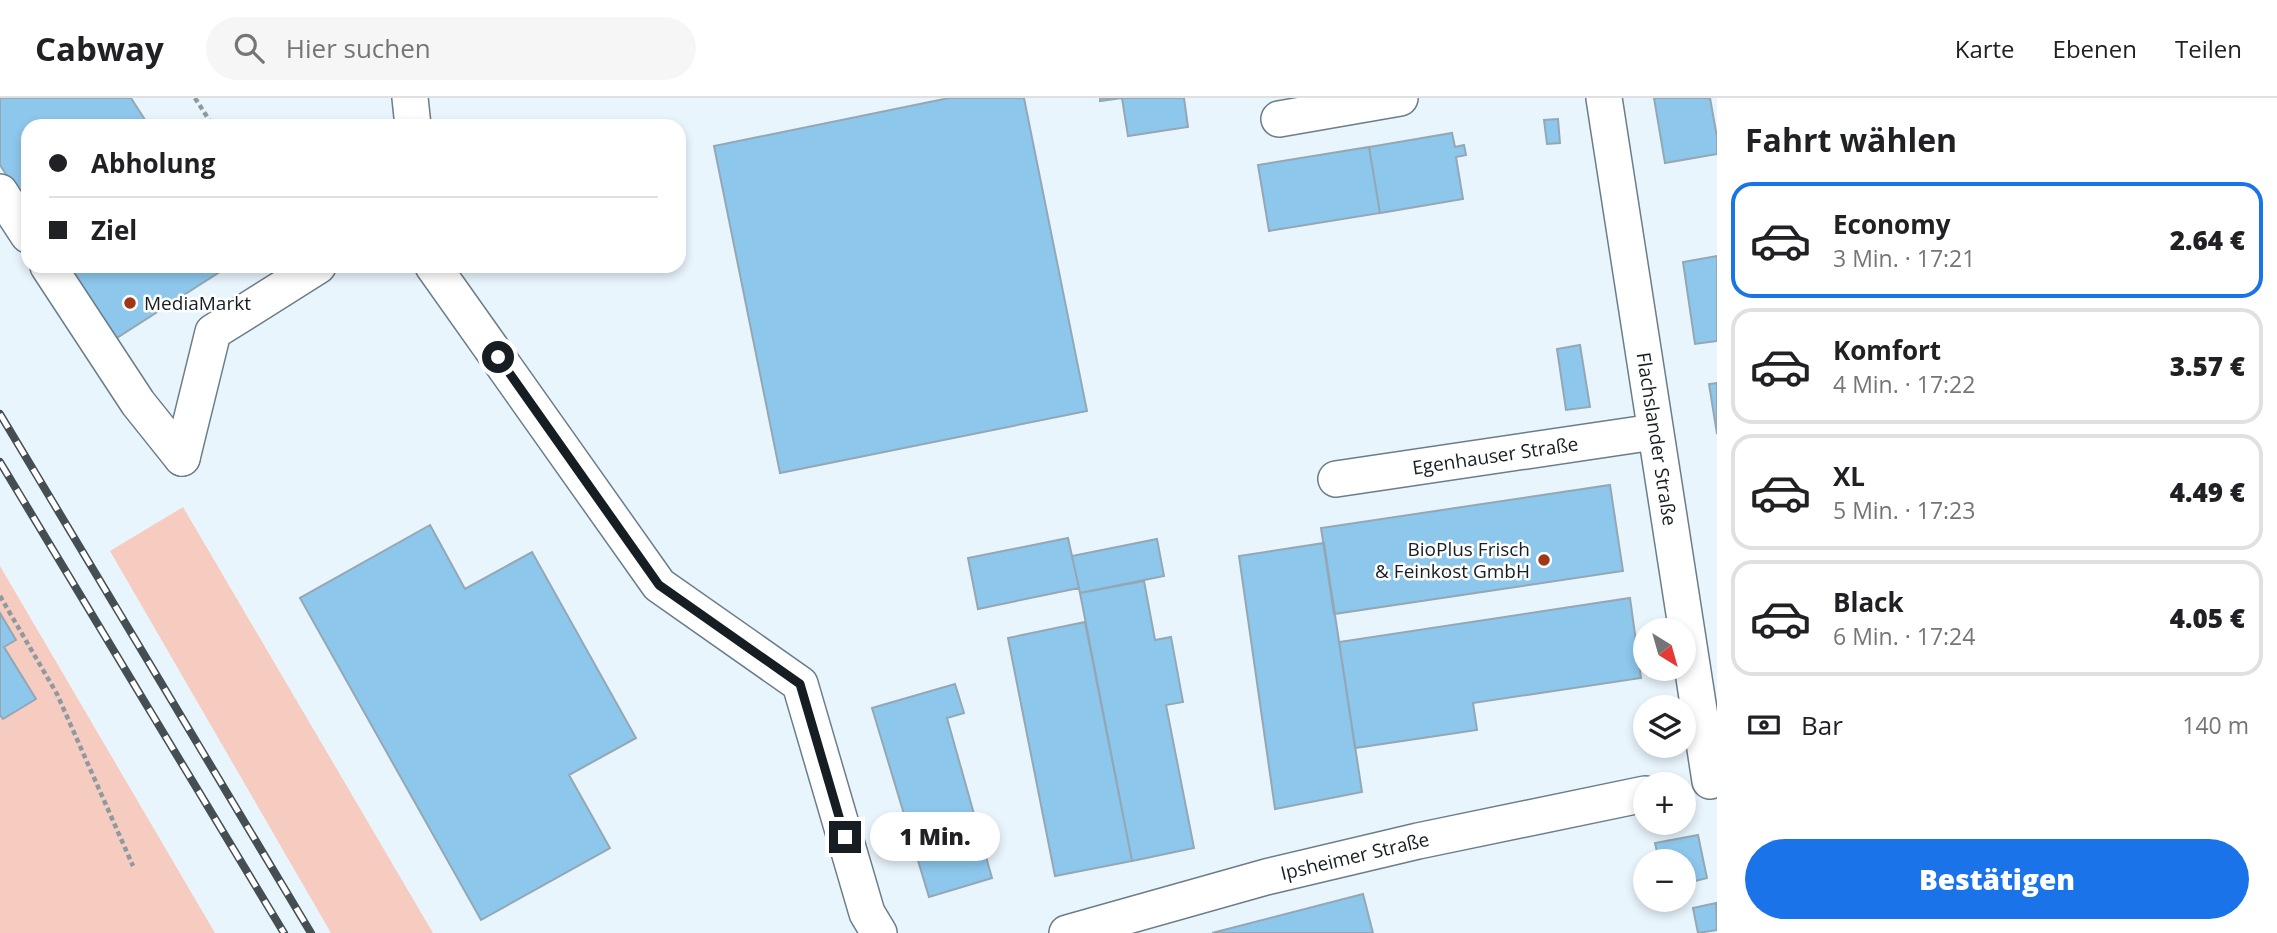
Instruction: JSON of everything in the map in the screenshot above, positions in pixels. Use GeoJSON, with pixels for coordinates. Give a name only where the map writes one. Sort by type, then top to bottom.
{"type":"FeatureCollection","features":[{"type":"Feature","properties":{"kind":"street"},"geometry":{"type":"LineString","coordinates":[[410,98],[412,119]]}},
{"type":"Feature","properties":{"kind":"street"},"geometry":{"type":"LineString","coordinates":[[1279,119],[1400,98]]}},
{"type":"Feature","properties":{"kind":"street","name":"Flachslander Straße"},"geometry":{"type":"LineString","coordinates":[[1604,98],[1703,782]]}},
{"type":"Feature","properties":{"kind":"street"},"geometry":{"type":"LineString","coordinates":[[0,192],[21,224]]}},
{"type":"Feature","properties":{"kind":"street"},"geometry":{"type":"LineString","coordinates":[[53,273],[138,403],[182,458],[213,332],[307,273]]}},
{"type":"Feature","properties":{"kind":"street"},"geometry":{"type":"LineString","coordinates":[[438,273],[659,585],[800,684],[867,914],[879,933]]}},
{"type":"Feature","properties":{"kind":"street","name":"Egenhauser Straße"},"geometry":{"type":"LineString","coordinates":[[1336,479],[1654,432]]}},
{"type":"Feature","properties":{"kind":"street","name":"Ipsheimer Straße"},"geometry":{"type":"LineString","coordinates":[[1067,933],[1266,877],[1418,841],[1633,796]]}},
{"type":"Feature","properties":{"kind":"path"},"geometry":{"type":"LineString","coordinates":[[195,98],[208,119]]}},
{"type":"Feature","properties":{"kind":"path"},"geometry":{"type":"LineString","coordinates":[[0,596],[57,694],[133,866]]}},
{"type":"Feature","properties":{"kind":"shaded area"},"geometry":{"type":"Polygon","coordinates":[[[183,507],[433,933],[331,933],[110,551],[183,507]]]}},
{"type":"Feature","properties":{"kind":"shaded area"},"geometry":{"type":"Polygon","coordinates":[[[0,566],[215,933],[0,933],[0,566]]]}},
{"type":"Feature","properties":{"kind":"building"},"geometry":{"type":"Polygon","coordinates":[[[0,98],[131,98],[144,119],[21,119],[21,198],[0,165],[0,98]]]}},
{"type":"Feature","properties":{"kind":"building"},"geometry":{"type":"Polygon","coordinates":[[[949,98],[1024,98],[1087,411],[780,473],[714,146],[949,98]]]}},
{"type":"Feature","properties":{"kind":"building"},"geometry":{"type":"Polygon","coordinates":[[[1100,98],[1122,98],[1100,101],[1100,98]]]}},
{"type":"Feature","properties":{"kind":"building"},"geometry":{"type":"Polygon","coordinates":[[[1122,98],[1184,98],[1188,127],[1128,136],[1122,98]]]}},
{"type":"Feature","properties":{"kind":"building"},"geometry":{"type":"Polygon","coordinates":[[[1654,98],[1710,98],[1717,137],[1717,154],[1665,163],[1654,98]]]}},
{"type":"Feature","properties":{"kind":"building"},"geometry":{"type":"Polygon","coordinates":[[[1558,119],[1560,143],[1547,144],[1544,120],[1558,119]]]}},
{"type":"Feature","properties":{"kind":"building"},"geometry":{"type":"Polygon","coordinates":[[[1452,133],[1455,147],[1464,145],[1466,155],[1456,157],[1463,199],[1380,213],[1369,147],[1452,133]]]}},
{"type":"Feature","properties":{"kind":"building"},"geometry":{"type":"Polygon","coordinates":[[[1369,147],[1380,213],[1269,231],[1258,165],[1369,147]]]}},
{"type":"Feature","properties":{"kind":"building"},"geometry":{"type":"Polygon","coordinates":[[[1717,256],[1717,341],[1695,344],[1683,262],[1717,256]]]}},
{"type":"Feature","properties":{"kind":"building","name":"MediaMarkt"},"geometry":{"type":"Polygon","coordinates":[[[69,273],[218,273],[112,341],[69,273]]]}},
{"type":"Feature","properties":{"kind":"building"},"geometry":{"type":"Polygon","coordinates":[[[1580,345],[1590,407],[1566,410],[1557,349],[1580,345]]]}},
{"type":"Feature","properties":{"kind":"building"},"geometry":{"type":"Polygon","coordinates":[[[1717,383],[1717,434],[1709,384],[1717,383]]]}},
{"type":"Feature","properties":{"kind":"building"},"geometry":{"type":"Polygon","coordinates":[[[1610,485],[1623,571],[1334,614],[1321,528],[1610,485]]]}},
{"type":"Feature","properties":{"kind":"building"},"geometry":{"type":"Polygon","coordinates":[[[430,525],[465,589],[532,552],[636,738],[569,775],[610,848],[481,920],[300,598],[430,525]]]}},
{"type":"Feature","properties":{"kind":"building"},"geometry":{"type":"Polygon","coordinates":[[[1068,538],[1079,588],[978,609],[968,558],[1068,538]]]}},
{"type":"Feature","properties":{"kind":"building"},"geometry":{"type":"Polygon","coordinates":[[[1157,539],[1164,576],[1080,593],[1072,556],[1157,539]]]}},
{"type":"Feature","properties":{"kind":"building"},"geometry":{"type":"Polygon","coordinates":[[[1324,543],[1362,792],[1275,809],[1239,556],[1324,543]]]}},
{"type":"Feature","properties":{"kind":"building"},"geometry":{"type":"Polygon","coordinates":[[[1144,581],[1155,640],[1171,637],[1183,702],[1166,705],[1194,848],[1132,861],[1080,593],[1144,581]]]}},
{"type":"Feature","properties":{"kind":"building"},"geometry":{"type":"Polygon","coordinates":[[[1630,598],[1633,620],[1633,679],[1473,703],[1477,730],[1355,748],[1339,642],[1630,598]]]}},
{"type":"Feature","properties":{"kind":"building"},"geometry":{"type":"Polygon","coordinates":[[[0,613],[16,640],[4,647],[36,699],[3,719],[0,715],[0,613]]]}},
{"type":"Feature","properties":{"kind":"building"},"geometry":{"type":"Polygon","coordinates":[[[1085,622],[1132,861],[1055,876],[1008,638],[1085,622]]]}},
{"type":"Feature","properties":{"kind":"building"},"geometry":{"type":"Polygon","coordinates":[[[955,684],[964,713],[947,718],[992,878],[929,897],[872,708],[955,684]]]}},
{"type":"Feature","properties":{"kind":"building"},"geometry":{"type":"Polygon","coordinates":[[[1698,835],[1707,878],[1696,881],[1696,849],[1656,849],[1655,843],[1698,835]]]}},
{"type":"Feature","properties":{"kind":"building"},"geometry":{"type":"Polygon","coordinates":[[[1363,894],[1373,933],[1212,933],[1363,894]]]}},
{"type":"Feature","properties":{"kind":"building"},"geometry":{"type":"Polygon","coordinates":[[[1716,903],[1717,930],[1698,933],[1694,912],[1696,907],[1716,903]]]}},
{"type":"Feature","properties":{"kind":"railway"},"geometry":{"type":"LineString","coordinates":[[0,414],[311,933]]}},
{"type":"Feature","properties":{"kind":"railway"},"geometry":{"type":"LineString","coordinates":[[0,462],[284,933]]}},
{"type":"Feature","properties":{"kind":"place","name":"MediaMarkt"},"geometry":{"type":"Point","coordinates":[130,303]}},
{"type":"Feature","properties":{"kind":"place","name":"BioPlus Frisch & Feinkost GmbH"},"geometry":{"type":"Point","coordinates":[1544,560]}},
{"type":"Feature","properties":{"kind":"route"},"geometry":{"type":"LineString","coordinates":[[498,357],[659,585],[800,684],[845,837]]}}]}
